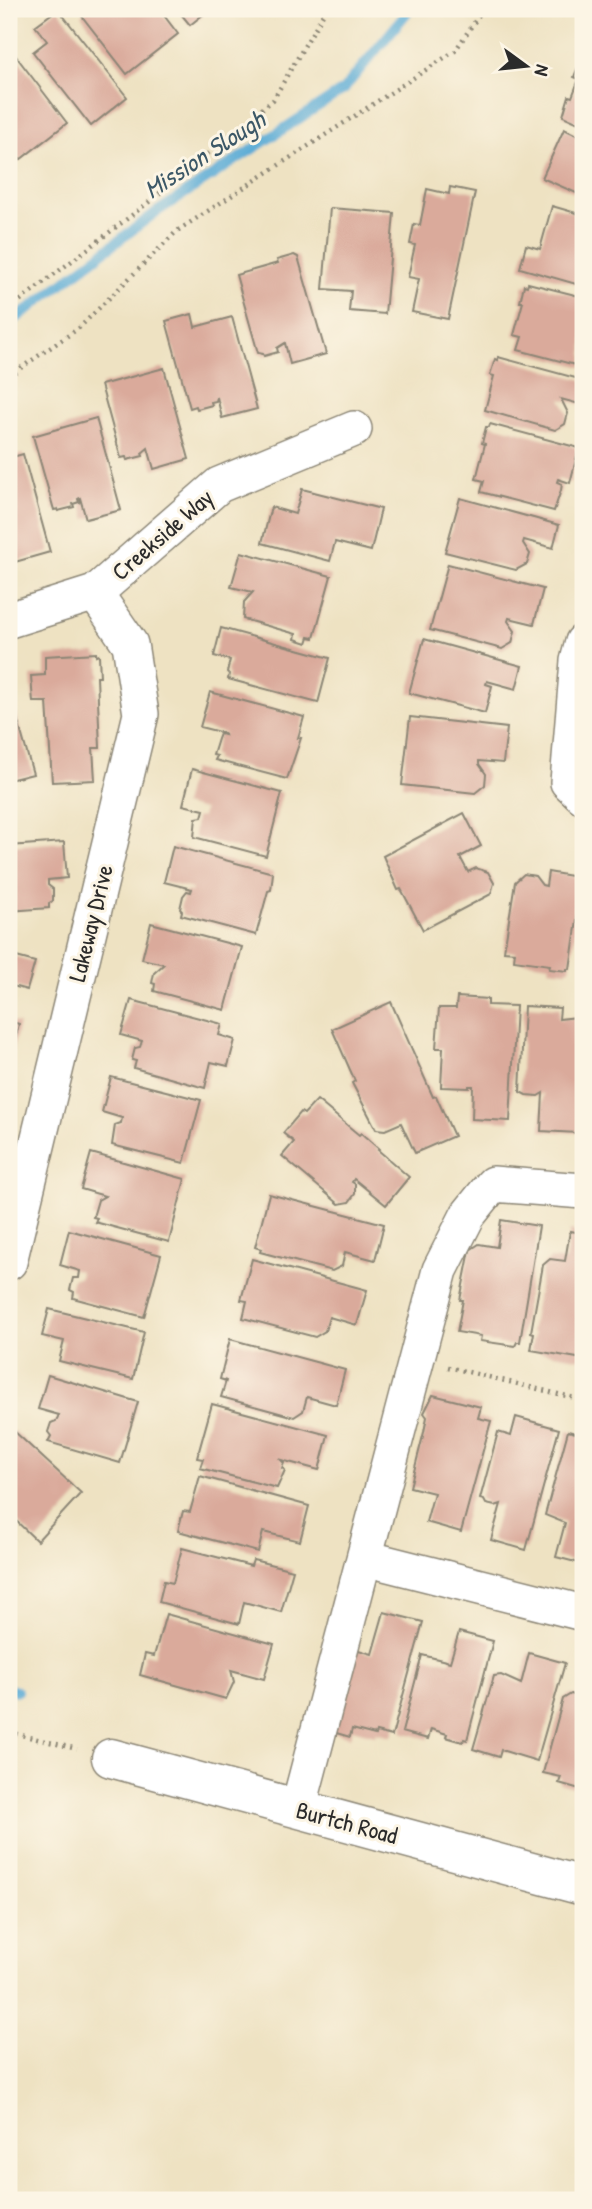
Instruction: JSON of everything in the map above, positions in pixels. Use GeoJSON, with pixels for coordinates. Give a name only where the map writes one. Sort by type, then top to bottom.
{"type":"FeatureCollection","features":[{"type":"Feature","properties":{"kind":"main road","name":"Burtch Road"},"geometry":{"type":"LineString","coordinates":[[111,1758],[583,1886]]}},
{"type":"Feature","properties":{"kind":"street","name":"Creekside Way"},"geometry":{"type":"LineString","coordinates":[[9,620],[94,593],[219,485],[354,429]]}},
{"type":"Feature","properties":{"kind":"street","name":"Lakeway Drive"},"geometry":{"type":"LineString","coordinates":[[9,1262],[141,713],[130,644],[94,593]]}},
{"type":"Feature","properties":{"kind":"street"},"geometry":{"type":"LineString","coordinates":[[583,642],[578,661],[568,782],[583,796]]}},
{"type":"Feature","properties":{"kind":"street"},"geometry":{"type":"LineString","coordinates":[[298,1809],[440,1270],[468,1215],[493,1184],[583,1191]]}},
{"type":"Feature","properties":{"kind":"street"},"geometry":{"type":"LineString","coordinates":[[365,1558],[583,1613]]}},
{"type":"Feature","properties":{"kind":"path"},"geometry":{"type":"LineString","coordinates":[[9,309],[149,202],[273,100],[326,9]]}},
{"type":"Feature","properties":{"kind":"path"},"geometry":{"type":"LineString","coordinates":[[9,376],[79,328],[177,231],[455,51],[483,9]]}},
{"type":"Feature","properties":{"kind":"path"},"geometry":{"type":"LineString","coordinates":[[417,1359],[583,1400]]}},
{"type":"Feature","properties":{"kind":"path"},"geometry":{"type":"LineString","coordinates":[[9,1732],[111,1758]]}},
{"type":"Feature","properties":{"kind":"building"},"geometry":{"type":"Polygon","coordinates":[[[58,9],[127,97],[91,126],[33,52],[47,41],[35,26],[58,9]]]}},
{"type":"Feature","properties":{"kind":"building"},"geometry":{"type":"Polygon","coordinates":[[[89,9],[159,9],[178,34],[127,74],[81,15],[89,9]]]}},
{"type":"Feature","properties":{"kind":"building"},"geometry":{"type":"Polygon","coordinates":[[[177,9],[210,9],[190,25],[177,9]]]}},
{"type":"Feature","properties":{"kind":"building"},"geometry":{"type":"Polygon","coordinates":[[[9,47],[67,123],[16,163],[9,154],[9,47]]]}},
{"type":"Feature","properties":{"kind":"building"},"geometry":{"type":"Polygon","coordinates":[[[583,55],[583,125],[563,116],[569,96],[572,97],[579,79],[574,77],[583,55]]]}},
{"type":"Feature","properties":{"kind":"building"},"geometry":{"type":"Polygon","coordinates":[[[564,129],[583,138],[583,196],[542,178],[564,129]]]}},
{"type":"Feature","properties":{"kind":"building"},"geometry":{"type":"Polygon","coordinates":[[[450,187],[475,192],[448,319],[412,312],[419,279],[408,277],[415,245],[410,244],[414,224],[420,225],[427,189],[449,194],[450,187]]]}},
{"type":"Feature","properties":{"kind":"building"},"geometry":{"type":"Polygon","coordinates":[[[552,206],[583,215],[583,286],[520,268],[526,245],[540,249],[552,206]]]}},
{"type":"Feature","properties":{"kind":"building"},"geometry":{"type":"Polygon","coordinates":[[[330,208],[394,213],[385,314],[349,311],[351,291],[323,289],[330,208]]]}},
{"type":"Feature","properties":{"kind":"building"},"geometry":{"type":"Polygon","coordinates":[[[294,255],[298,257],[326,354],[290,364],[285,343],[277,348],[278,352],[264,356],[258,353],[236,275],[278,263],[277,260],[294,255]]]}},
{"type":"Feature","properties":{"kind":"building"},"geometry":{"type":"Polygon","coordinates":[[[528,283],[583,297],[583,367],[518,350],[522,337],[514,335],[523,302],[520,302],[524,285],[527,286],[528,283]]]}},
{"type":"Feature","properties":{"kind":"building"},"geometry":{"type":"Polygon","coordinates":[[[192,314],[195,327],[232,317],[257,409],[222,418],[217,397],[216,401],[211,402],[212,405],[190,408],[166,321],[192,314]]]}},
{"type":"Feature","properties":{"kind":"building"},"geometry":{"type":"Polygon","coordinates":[[[498,357],[583,380],[583,405],[561,399],[568,413],[565,424],[555,430],[485,410],[494,376],[490,375],[498,357]]]}},
{"type":"Feature","properties":{"kind":"building"},"geometry":{"type":"Polygon","coordinates":[[[164,368],[189,459],[154,469],[148,448],[142,453],[143,456],[127,460],[126,457],[121,458],[101,385],[164,368]]]}},
{"type":"Feature","properties":{"kind":"building"},"geometry":{"type":"Polygon","coordinates":[[[96,418],[121,510],[86,519],[80,498],[79,502],[73,504],[74,507],[54,510],[33,436],[96,418]]]}},
{"type":"Feature","properties":{"kind":"building"},"geometry":{"type":"Polygon","coordinates":[[[490,424],[579,448],[570,483],[558,479],[557,482],[562,484],[554,511],[481,492],[484,481],[476,479],[485,444],[482,443],[486,427],[490,424]]]}},
{"type":"Feature","properties":{"kind":"building"},"geometry":{"type":"Polygon","coordinates":[[[23,454],[50,552],[15,562],[9,538],[9,458],[23,454]]]}},
{"type":"Feature","properties":{"kind":"building"},"geometry":{"type":"Polygon","coordinates":[[[302,489],[381,509],[371,551],[335,542],[330,561],[262,543],[271,507],[295,514],[302,489]]]}},
{"type":"Feature","properties":{"kind":"building"},"geometry":{"type":"Polygon","coordinates":[[[460,498],[559,525],[553,548],[524,540],[523,543],[530,554],[527,564],[516,570],[445,552],[460,498]]]}},
{"type":"Feature","properties":{"kind":"building"},"geometry":{"type":"Polygon","coordinates":[[[241,552],[331,576],[314,638],[309,637],[307,643],[295,639],[296,634],[243,619],[244,602],[253,592],[231,587],[241,552]]]}},
{"type":"Feature","properties":{"kind":"building"},"geometry":{"type":"Polygon","coordinates":[[[448,564],[543,589],[534,624],[509,618],[508,621],[515,631],[512,643],[502,649],[430,630],[448,564]]]}},
{"type":"Feature","properties":{"kind":"building"},"geometry":{"type":"Polygon","coordinates":[[[221,628],[330,658],[318,703],[228,679],[230,660],[214,656],[221,628]]]}},
{"type":"Feature","properties":{"kind":"building"},"geometry":{"type":"Polygon","coordinates":[[[424,639],[522,666],[516,689],[487,681],[486,684],[492,686],[485,713],[409,693],[424,639]]]}},
{"type":"Feature","properties":{"kind":"building"},"geometry":{"type":"Polygon","coordinates":[[[96,653],[96,656],[99,655],[100,677],[97,677],[100,748],[93,748],[95,780],[52,782],[47,702],[33,702],[31,676],[45,675],[45,656],[96,653]]]}},
{"type":"Feature","properties":{"kind":"building"},"geometry":{"type":"Polygon","coordinates":[[[9,690],[33,774],[9,780],[9,690]]]}},
{"type":"Feature","properties":{"kind":"building"},"geometry":{"type":"Polygon","coordinates":[[[210,692],[304,717],[298,738],[301,738],[287,779],[215,760],[217,756],[213,755],[220,734],[225,735],[200,727],[210,692]]]}},
{"type":"Feature","properties":{"kind":"building"},"geometry":{"type":"Polygon","coordinates":[[[410,717],[507,728],[503,763],[479,761],[486,774],[485,785],[475,793],[402,785],[410,717]]]}},
{"type":"Feature","properties":{"kind":"building"},"geometry":{"type":"Polygon","coordinates":[[[192,769],[282,793],[266,856],[194,837],[196,818],[202,817],[204,810],[183,805],[192,769]]]}},
{"type":"Feature","properties":{"kind":"building"},"geometry":{"type":"Polygon","coordinates":[[[464,813],[481,846],[460,857],[468,872],[476,868],[488,872],[494,883],[491,894],[423,930],[401,889],[398,890],[383,856],[464,813]]]}},
{"type":"Feature","properties":{"kind":"building"},"geometry":{"type":"Polygon","coordinates":[[[64,842],[67,878],[48,880],[48,885],[53,889],[53,901],[49,903],[49,908],[9,911],[9,846],[64,842]]]}},
{"type":"Feature","properties":{"kind":"building"},"geometry":{"type":"Polygon","coordinates":[[[173,846],[273,873],[271,890],[268,891],[256,935],[181,915],[183,896],[192,889],[164,882],[173,846]]]}},
{"type":"Feature","properties":{"kind":"building"},"geometry":{"type":"Polygon","coordinates":[[[548,872],[583,878],[570,969],[567,971],[549,969],[550,965],[514,960],[515,952],[504,951],[515,882],[524,874],[535,876],[546,886],[548,872]]]}},
{"type":"Feature","properties":{"kind":"building"},"geometry":{"type":"Polygon","coordinates":[[[151,923],[242,947],[225,1010],[154,991],[154,973],[164,964],[142,959],[151,923]]]}},
{"type":"Feature","properties":{"kind":"building"},"geometry":{"type":"Polygon","coordinates":[[[9,955],[35,962],[27,990],[9,985],[9,955]]]}},
{"type":"Feature","properties":{"kind":"building"},"geometry":{"type":"Polygon","coordinates":[[[457,997],[488,999],[488,1005],[516,1006],[510,1121],[472,1119],[473,1086],[441,1087],[443,1048],[436,1048],[439,1008],[456,1008],[457,997]]]}},
{"type":"Feature","properties":{"kind":"building"},"geometry":{"type":"Polygon","coordinates":[[[131,1000],[222,1024],[219,1035],[235,1040],[228,1066],[211,1062],[205,1088],[134,1068],[136,1061],[132,1060],[135,1048],[140,1047],[142,1041],[121,1035],[131,1000]]]}},
{"type":"Feature","properties":{"kind":"building"},"geometry":{"type":"Polygon","coordinates":[[[391,1002],[433,1097],[436,1096],[454,1136],[415,1153],[401,1123],[385,1130],[376,1129],[352,1083],[355,1081],[332,1029],[391,1002]]]}},
{"type":"Feature","properties":{"kind":"building"},"geometry":{"type":"Polygon","coordinates":[[[524,1006],[560,1008],[559,1019],[577,1017],[582,1020],[578,1133],[541,1131],[543,1093],[538,1096],[520,1092],[524,1006]]]}},
{"type":"Feature","properties":{"kind":"building"},"geometry":{"type":"Polygon","coordinates":[[[9,1021],[19,1024],[12,1052],[9,1051],[9,1021]]]}},
{"type":"Feature","properties":{"kind":"building"},"geometry":{"type":"Polygon","coordinates":[[[111,1077],[201,1100],[184,1163],[112,1145],[115,1125],[121,1123],[122,1118],[102,1112],[111,1077]]]}},
{"type":"Feature","properties":{"kind":"building"},"geometry":{"type":"Polygon","coordinates":[[[317,1100],[359,1135],[361,1133],[409,1177],[386,1205],[354,1179],[352,1182],[355,1184],[355,1194],[349,1202],[339,1204],[282,1156],[294,1142],[283,1133],[301,1112],[304,1114],[317,1100]]]}},
{"type":"Feature","properties":{"kind":"building"},"geometry":{"type":"Polygon","coordinates":[[[91,1153],[185,1179],[169,1242],[95,1222],[97,1218],[93,1217],[98,1200],[105,1196],[81,1189],[91,1153]]]}},
{"type":"Feature","properties":{"kind":"building"},"geometry":{"type":"Polygon","coordinates":[[[269,1194],[384,1224],[375,1260],[345,1252],[342,1266],[332,1271],[260,1252],[261,1249],[255,1247],[269,1194]]]}},
{"type":"Feature","properties":{"kind":"building"},"geometry":{"type":"Polygon","coordinates":[[[501,1220],[539,1226],[520,1342],[515,1346],[480,1341],[481,1336],[457,1332],[470,1250],[479,1244],[497,1247],[501,1220]]]}},
{"type":"Feature","properties":{"kind":"building"},"geometry":{"type":"Polygon","coordinates":[[[69,1230],[161,1255],[144,1317],[73,1298],[74,1292],[70,1290],[73,1278],[79,1278],[80,1271],[60,1265],[69,1230]]]}},
{"type":"Feature","properties":{"kind":"building"},"geometry":{"type":"Polygon","coordinates":[[[570,1231],[583,1233],[583,1359],[531,1350],[534,1333],[531,1332],[543,1265],[550,1259],[565,1261],[570,1231]]]}},
{"type":"Feature","properties":{"kind":"building"},"geometry":{"type":"Polygon","coordinates":[[[252,1259],[367,1290],[357,1325],[329,1317],[325,1331],[315,1337],[243,1318],[247,1301],[241,1300],[252,1259]]]}},
{"type":"Feature","properties":{"kind":"building"},"geometry":{"type":"Polygon","coordinates":[[[49,1309],[144,1332],[133,1379],[59,1361],[64,1341],[42,1336],[49,1309]]]}},
{"type":"Feature","properties":{"kind":"building"},"geometry":{"type":"Polygon","coordinates":[[[230,1339],[345,1370],[336,1405],[307,1397],[303,1411],[294,1417],[221,1397],[226,1381],[220,1379],[230,1339]]]}},
{"type":"Feature","properties":{"kind":"building"},"geometry":{"type":"Polygon","coordinates":[[[48,1375],[138,1402],[120,1463],[48,1442],[51,1423],[56,1421],[59,1415],[38,1409],[48,1375]]]}},
{"type":"Feature","properties":{"kind":"building"},"geometry":{"type":"Polygon","coordinates":[[[433,1395],[481,1407],[478,1418],[491,1421],[461,1532],[426,1522],[434,1493],[410,1487],[427,1417],[424,1413],[433,1395]]]}},
{"type":"Feature","properties":{"kind":"building"},"geometry":{"type":"Polygon","coordinates":[[[212,1404],[328,1435],[319,1470],[281,1460],[285,1470],[277,1488],[200,1468],[203,1459],[197,1458],[212,1404]]]}},
{"type":"Feature","properties":{"kind":"building"},"geometry":{"type":"Polygon","coordinates":[[[516,1417],[559,1429],[526,1550],[491,1540],[501,1504],[486,1504],[480,1499],[498,1432],[511,1436],[516,1417]]]}},
{"type":"Feature","properties":{"kind":"building"},"geometry":{"type":"Polygon","coordinates":[[[14,1431],[81,1493],[37,1541],[9,1514],[9,1436],[14,1431]]]}},
{"type":"Feature","properties":{"kind":"building"},"geometry":{"type":"Polygon","coordinates":[[[568,1431],[583,1435],[583,1564],[556,1557],[565,1523],[545,1515],[568,1431]]]}},
{"type":"Feature","properties":{"kind":"building"},"geometry":{"type":"Polygon","coordinates":[[[200,1476],[309,1506],[300,1541],[263,1532],[258,1552],[178,1531],[183,1511],[190,1512],[200,1476]]]}},
{"type":"Feature","properties":{"kind":"building"},"geometry":{"type":"Polygon","coordinates":[[[182,1548],[251,1566],[253,1560],[293,1570],[281,1612],[244,1602],[239,1624],[159,1602],[164,1581],[173,1583],[182,1548]]]}},
{"type":"Feature","properties":{"kind":"building"},"geometry":{"type":"Polygon","coordinates":[[[384,1612],[423,1622],[392,1736],[352,1729],[350,1737],[326,1730],[355,1649],[372,1654],[384,1612]]]}},
{"type":"Feature","properties":{"kind":"building"},"geometry":{"type":"Polygon","coordinates":[[[166,1614],[274,1644],[264,1679],[231,1670],[234,1682],[226,1699],[140,1675],[145,1654],[154,1656],[166,1614]]]}},
{"type":"Feature","properties":{"kind":"building"},"geometry":{"type":"Polygon","coordinates":[[[459,1632],[493,1641],[467,1740],[464,1739],[463,1742],[446,1737],[447,1734],[431,1729],[428,1739],[402,1732],[422,1655],[450,1662],[459,1632]]]}},
{"type":"Feature","properties":{"kind":"building"},"geometry":{"type":"Polygon","coordinates":[[[529,1653],[565,1663],[537,1761],[501,1750],[499,1757],[473,1749],[494,1676],[501,1675],[521,1684],[529,1653]]]}},
{"type":"Feature","properties":{"kind":"building"},"geometry":{"type":"Polygon","coordinates":[[[571,1694],[583,1698],[583,1790],[559,1783],[561,1777],[543,1773],[563,1699],[571,1694]]]}},
{"type":"Feature","properties":{"kind":"waterway","name":"Mission Slough"},"geometry":{"type":"LineString","coordinates":[[9,324],[155,213],[343,90],[410,9]]}},
{"type":"Feature","properties":{"kind":"waterway"},"geometry":{"type":"LineString","coordinates":[[9,1689],[17,1691]]}}]}
